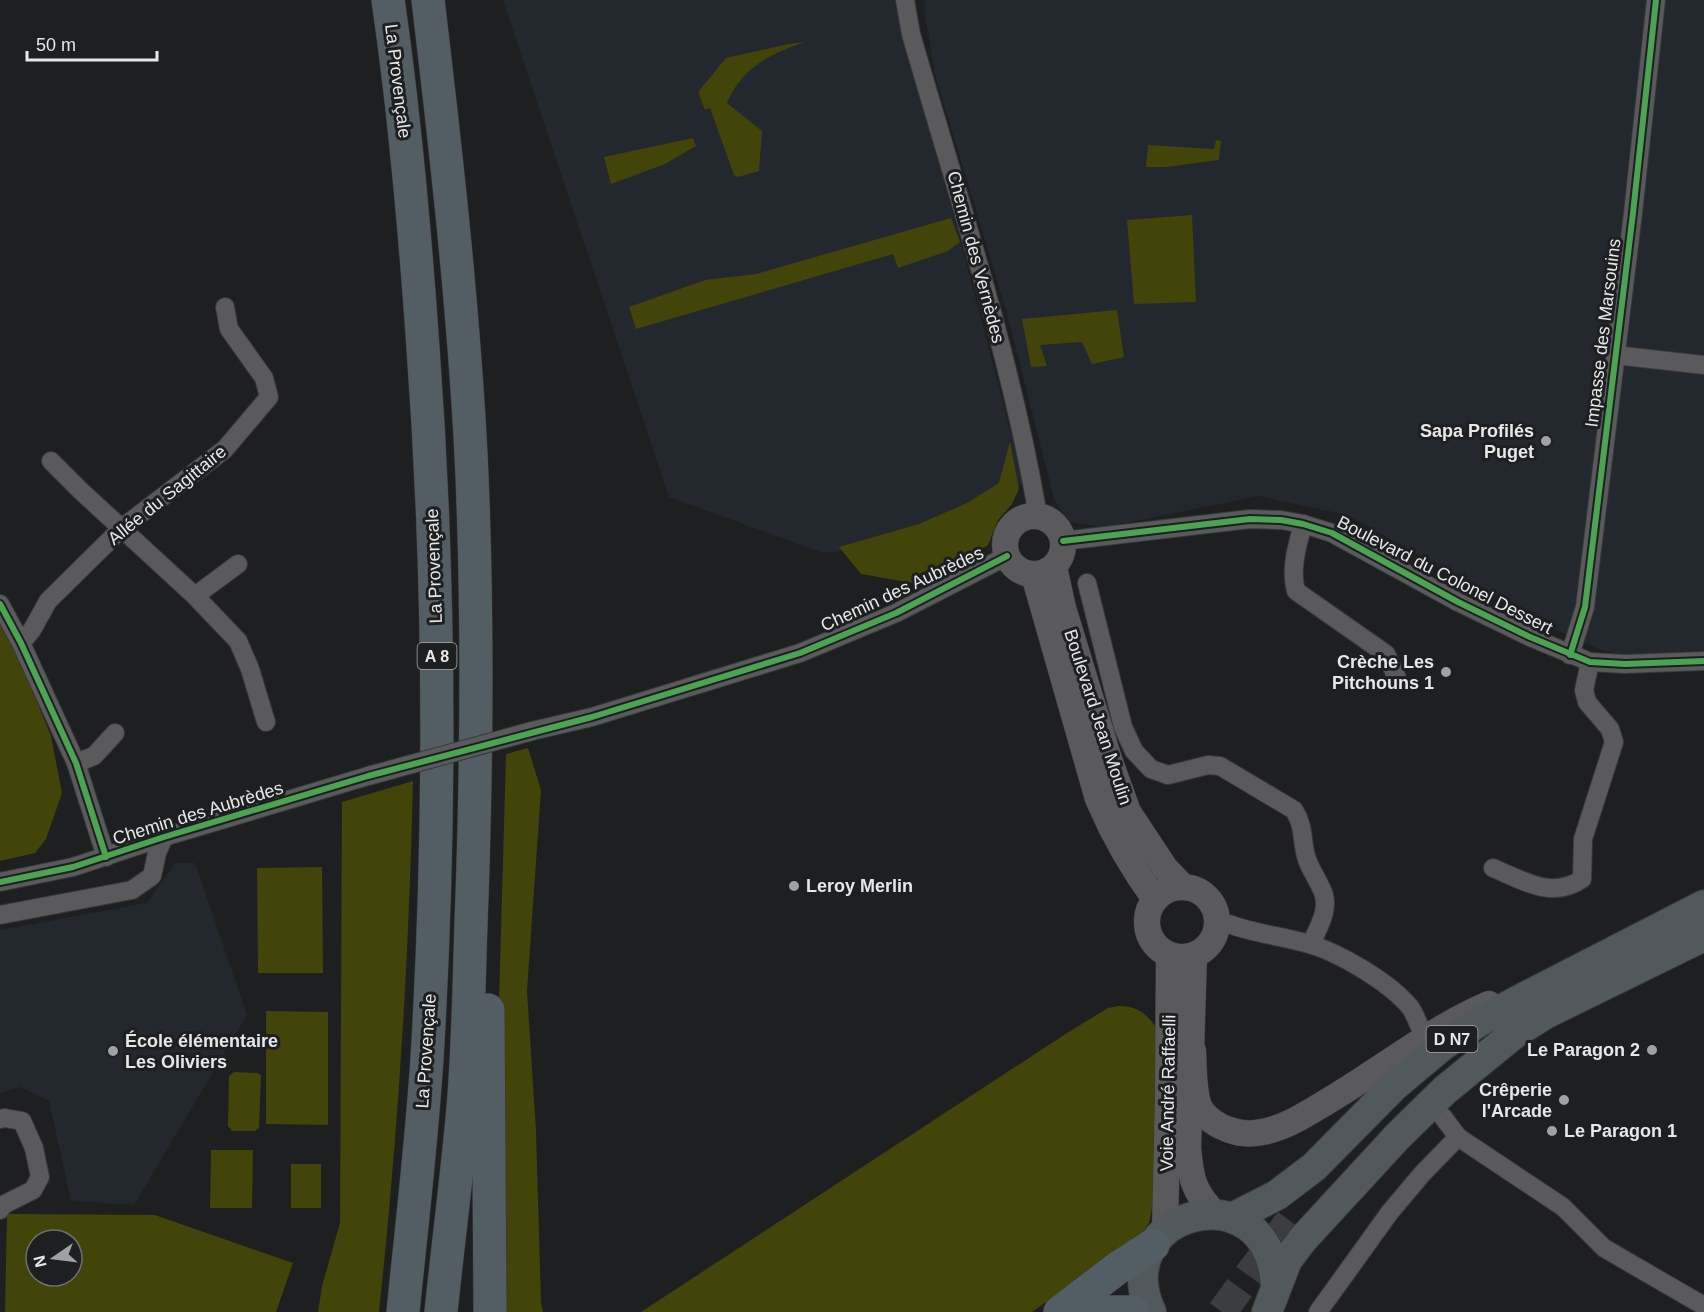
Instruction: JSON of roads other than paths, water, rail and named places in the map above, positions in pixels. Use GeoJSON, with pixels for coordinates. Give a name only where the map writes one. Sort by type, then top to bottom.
{"type":"FeatureCollection","features":[{"type":"Feature","properties":{"kind":"highway","name":"La Provençale"},"geometry":{"type":"LineString","coordinates":[[387,0],[401,87],[419,291],[431,455],[438,676],[436,847],[428,1043],[403,1312]]}},
{"type":"Feature","properties":{"kind":"highway","name":"A 8"},"geometry":{"type":"LineString","coordinates":[[428,0],[460,302],[471,454],[475,583],[477,787],[463,1105],[441,1312]]}},
{"type":"Feature","properties":{"kind":"highway"},"geometry":{"type":"LineString","coordinates":[[477,787],[487,947],[490,1312]]}},
{"type":"Feature","properties":{"kind":"highway"},"geometry":{"type":"LineString","coordinates":[[1060,1312],[1159,1238]]}},
{"type":"Feature","properties":{"kind":"highway"},"geometry":{"type":"LineString","coordinates":[[1104,1312],[1132,1312]]}},
{"type":"Feature","properties":{"kind":"main road","name":"D N7"},"geometry":{"type":"LineString","coordinates":[[1224,1216],[1277,1195],[1308,1173],[1394,1086],[1443,1045],[1480,1021],[1704,905]]}},
{"type":"Feature","properties":{"kind":"main road","name":"D N7"},"geometry":{"type":"LineString","coordinates":[[1272,1299],[1287,1260],[1303,1239],[1445,1090],[1492,1051],[1545,1014],[1704,936]]}},
{"type":"Feature","properties":{"kind":"main road"},"geometry":{"type":"LineString","coordinates":[[1290,1221],[1422,1083],[1541,988]]}},
{"type":"Feature","properties":{"kind":"main road"},"geometry":{"type":"LineString","coordinates":[[1151,1312],[1145,1299],[1143,1281],[1145,1262],[1159,1238],[1179,1220],[1197,1215],[1224,1216],[1248,1226],[1265,1245],[1275,1269],[1272,1299]]}},
{"type":"Feature","properties":{"kind":"street","name":"Chemin des Vernèdes"},"geometry":{"type":"LineString","coordinates":[[904,0],[920,65],[978,259],[1019,420],[1038,516]]}},
{"type":"Feature","properties":{"kind":"street","name":"Impasse des Marsouins"},"geometry":{"type":"LineString","coordinates":[[1570,655],[1585,608],[1655,6]]}},
{"type":"Feature","properties":{"kind":"street","name":"Allée du Sagittaire"},"geometry":{"type":"LineString","coordinates":[[21,643],[32,630],[48,601],[122,528],[225,449],[269,397],[264,378],[229,329],[225,307]]}},
{"type":"Feature","properties":{"kind":"street"},"geometry":{"type":"LineString","coordinates":[[1615,355],[1704,365]]}},
{"type":"Feature","properties":{"kind":"street"},"geometry":{"type":"LineString","coordinates":[[51,461],[195,596],[238,641],[250,669],[266,722]]}},
{"type":"Feature","properties":{"kind":"street"},"geometry":{"type":"LineString","coordinates":[[1038,516],[1054,524],[1063,541],[1061,559],[1044,571],[1018,570],[1007,556],[1005,546],[1006,537],[1018,521],[1038,516]]}},
{"type":"Feature","properties":{"kind":"street","name":"Boulevard du Colonel Dessert"},"geometry":{"type":"LineString","coordinates":[[1063,541],[1250,519],[1281,520],[1303,524],[1332,533],[1458,602],[1570,655],[1590,662],[1625,664],[1704,661]]}},
{"type":"Feature","properties":{"kind":"street"},"geometry":{"type":"LineString","coordinates":[[1303,524],[1292,577],[1296,591],[1386,654],[1397,678]]}},
{"type":"Feature","properties":{"kind":"street","name":"Chemin des Aubrèdes"},"geometry":{"type":"LineString","coordinates":[[0,882],[73,867],[164,837],[368,776],[592,717],[800,653],[896,613],[1007,556]]}},
{"type":"Feature","properties":{"kind":"street"},"geometry":{"type":"LineString","coordinates":[[195,596],[238,564]]}},
{"type":"Feature","properties":{"kind":"street","name":"Boulevard Jean Moulin"},"geometry":{"type":"LineString","coordinates":[[1044,571],[1064,608],[1108,759],[1128,812],[1165,868],[1183,887]]}},
{"type":"Feature","properties":{"kind":"street","name":"Boulevard Jean Moulin"},"geometry":{"type":"LineString","coordinates":[[1044,571],[1098,799],[1127,855],[1155,899]]}},
{"type":"Feature","properties":{"kind":"street"},"geometry":{"type":"LineString","coordinates":[[1087,583],[1123,727],[1134,751],[1150,769],[1168,776],[1208,765],[1220,766],[1294,810],[1298,816],[1301,822],[1305,855],[1323,892],[1325,903],[1323,918],[1311,944]]}},
{"type":"Feature","properties":{"kind":"street"},"geometry":{"type":"LineString","coordinates":[[0,604],[21,643],[76,763],[106,857]]}},
{"type":"Feature","properties":{"kind":"street"},"geometry":{"type":"LineString","coordinates":[[1493,868],[1545,889],[1574,885],[1582,879],[1583,839],[1614,742],[1611,729],[1587,702],[1584,690],[1590,662]]}},
{"type":"Feature","properties":{"kind":"street","name":"Boulevard du Colonel Dessert"},"geometry":{"type":"LineString","coordinates":[[1590,662],[1598,669],[1626,674],[1704,672]]}},
{"type":"Feature","properties":{"kind":"street"},"geometry":{"type":"LineString","coordinates":[[76,763],[94,756],[115,734]]}},
{"type":"Feature","properties":{"kind":"street"},"geometry":{"type":"LineString","coordinates":[[0,915],[132,890],[152,876],[157,853],[164,837]]}},
{"type":"Feature","properties":{"kind":"street"},"geometry":{"type":"LineString","coordinates":[[1183,887],[1204,894],[1216,912],[1218,924],[1211,943],[1182,956],[1154,945],[1148,933],[1146,921],[1155,899],[1163,892],[1183,887]]}},
{"type":"Feature","properties":{"kind":"street"},"geometry":{"type":"LineString","coordinates":[[1218,924],[1229,924],[1311,944],[1334,953],[1365,970],[1411,1008],[1420,1027]]}},
{"type":"Feature","properties":{"kind":"street","name":"Voie André Raffaelli"},"geometry":{"type":"LineString","coordinates":[[1182,956],[1192,1051],[1188,1113],[1190,1173],[1200,1198],[1224,1216]]}},
{"type":"Feature","properties":{"kind":"street","name":"Voie André Raffaelli"},"geometry":{"type":"LineString","coordinates":[[1159,1238],[1168,1097],[1182,956]]}},
{"type":"Feature","properties":{"kind":"street"},"geometry":{"type":"LineString","coordinates":[[1192,1051],[1200,1108],[1207,1116],[1228,1130],[1246,1134],[1261,1133],[1280,1127],[1318,1107],[1458,1018],[1491,1003],[1541,988]]}},
{"type":"Feature","properties":{"kind":"street"},"geometry":{"type":"LineString","coordinates":[[1443,1117],[1458,1137],[1563,1207],[1604,1248],[1704,1306]]}},
{"type":"Feature","properties":{"kind":"street"},"geometry":{"type":"LineString","coordinates":[[0,1119],[22,1121],[34,1148],[40,1177],[33,1190],[3,1205],[0,1210]]}},
{"type":"Feature","properties":{"kind":"street"},"geometry":{"type":"LineString","coordinates":[[1318,1312],[1390,1212],[1422,1174],[1458,1137]]}},
{"type":"Feature","properties":{"kind":"tunnel"},"geometry":{"type":"LineString","coordinates":[[1222,1312],[1290,1221]]}},
{"type":"Feature","properties":{"kind":"place","name":"Sapa Profilés Puget"},"geometry":{"type":"Point","coordinates":[1546,441]}},
{"type":"Feature","properties":{"kind":"place","name":"Crèche Les Pitchouns 1"},"geometry":{"type":"Point","coordinates":[1446,672]}},
{"type":"Feature","properties":{"kind":"place","name":"Leroy Merlin"},"geometry":{"type":"Point","coordinates":[794,886]}},
{"type":"Feature","properties":{"kind":"place","name":"Le Paragon 2"},"geometry":{"type":"Point","coordinates":[1652,1050]}},
{"type":"Feature","properties":{"kind":"place","name":"École élémentaire Les Oliviers"},"geometry":{"type":"Point","coordinates":[113,1051]}},
{"type":"Feature","properties":{"kind":"place","name":"Crêperie l'Arcade"},"geometry":{"type":"Point","coordinates":[1564,1100]}},
{"type":"Feature","properties":{"kind":"place","name":"Le Paragon 1"},"geometry":{"type":"Point","coordinates":[1552,1131]}}]}
